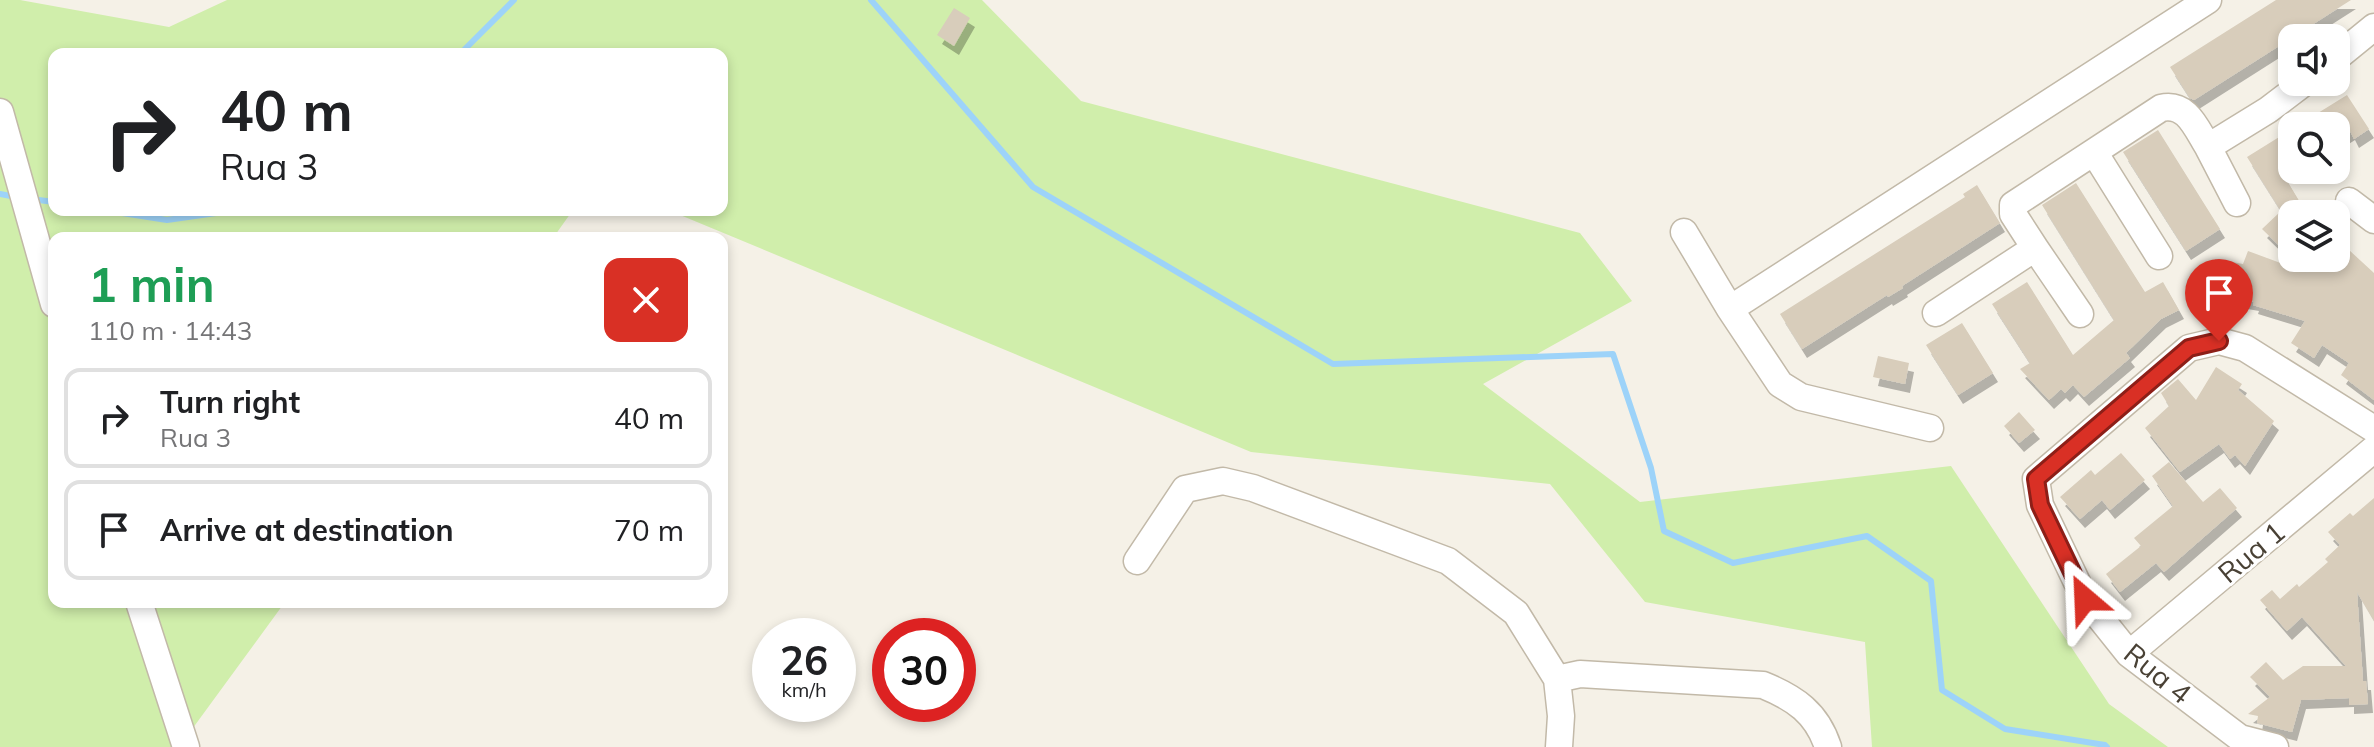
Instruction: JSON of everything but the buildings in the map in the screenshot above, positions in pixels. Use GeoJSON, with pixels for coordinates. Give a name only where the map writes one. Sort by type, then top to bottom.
{"type":"FeatureCollection","features":[{"type":"Feature","properties":{"kind":"street"},"geometry":{"type":"LineString","coordinates":[[1730,309],[2208,0]]}},
{"type":"Feature","properties":{"kind":"street"},"geometry":{"type":"LineString","coordinates":[[2350,47],[2374,27]]}},
{"type":"Feature","properties":{"kind":"street"},"geometry":{"type":"LineString","coordinates":[[2208,147],[2286,96]]}},
{"type":"Feature","properties":{"kind":"street"},"geometry":{"type":"LineString","coordinates":[[2080,314],[2013,214],[2013,205],[2161,108],[2172,106],[2183,110],[2208,147],[2237,203]]}},
{"type":"Feature","properties":{"kind":"street"},"geometry":{"type":"LineString","coordinates":[[0,112],[48,283]]}},
{"type":"Feature","properties":{"kind":"street"},"geometry":{"type":"LineString","coordinates":[[2094,152],[2159,256]]}},
{"type":"Feature","properties":{"kind":"street"},"geometry":{"type":"LineString","coordinates":[[2350,202],[2374,220]]}},
{"type":"Feature","properties":{"kind":"street"},"geometry":{"type":"LineString","coordinates":[[1684,232],[1780,384],[1801,397],[1930,428]]}},
{"type":"Feature","properties":{"kind":"street"},"geometry":{"type":"LineString","coordinates":[[1936,313],[2035,248]]}},
{"type":"Feature","properties":{"kind":"street","name":"Rua 4"},"geometry":{"type":"LineString","coordinates":[[2275,747],[2240,738],[2129,654],[2085,599],[2040,505],[2036,479],[2189,348],[2219,341],[2245,348],[2374,429]]}},
{"type":"Feature","properties":{"kind":"street","name":"Rua 1"},"geometry":{"type":"LineString","coordinates":[[2129,654],[2374,449]]}},
{"type":"Feature","properties":{"kind":"street"},"geometry":{"type":"LineString","coordinates":[[1137,561],[1185,489],[1223,481],[1253,488],[1448,561],[1516,613],[1557,679],[1561,716],[1559,747]]}},
{"type":"Feature","properties":{"kind":"street"},"geometry":{"type":"LineString","coordinates":[[141,608],[186,747]]}},
{"type":"Feature","properties":{"kind":"street"},"geometry":{"type":"LineString","coordinates":[[1557,679],[1580,674],[1763,685],[1788,696],[1809,713],[1828,747]]}},
{"type":"Feature","properties":{"kind":"green space"},"geometry":{"type":"Polygon","coordinates":[[[0,0],[20,0],[169,27],[227,0],[982,0],[1081,101],[1580,233],[1632,301],[1483,384],[1640,502],[1951,466],[2109,704],[2168,747],[1872,747],[1865,642],[1645,602],[1550,484],[1251,452],[728,235],[728,232],[682,216],[728,216],[728,48],[48,48],[48,216],[569,216],[557,232],[48,232],[48,608],[281,608],[179,747],[0,747],[0,0]]]}},
{"type":"Feature","properties":{"kind":"waterway"},"geometry":{"type":"LineString","coordinates":[[466,48],[514,0]]}},
{"type":"Feature","properties":{"kind":"waterway"},"geometry":{"type":"LineString","coordinates":[[871,0],[1033,187],[1333,364],[1613,354],[1651,468],[1664,531],[1733,563],[1867,536],[1931,581],[1942,690],[2005,729],[2107,747]]}},
{"type":"Feature","properties":{"kind":"waterway"},"geometry":{"type":"LineString","coordinates":[[0,194],[16,197]]}},
{"type":"Feature","properties":{"kind":"waterway"},"geometry":{"type":"LineString","coordinates":[[31,199],[48,201]]}},
{"type":"Feature","properties":{"kind":"waterway"},"geometry":{"type":"LineString","coordinates":[[141,216],[167,220],[195,216]]}},
{"type":"Feature","properties":{"kind":"route"},"geometry":{"type":"LineString","coordinates":[[2085,599],[2040,505],[2036,479],[2189,348],[2219,341]]}}]}
